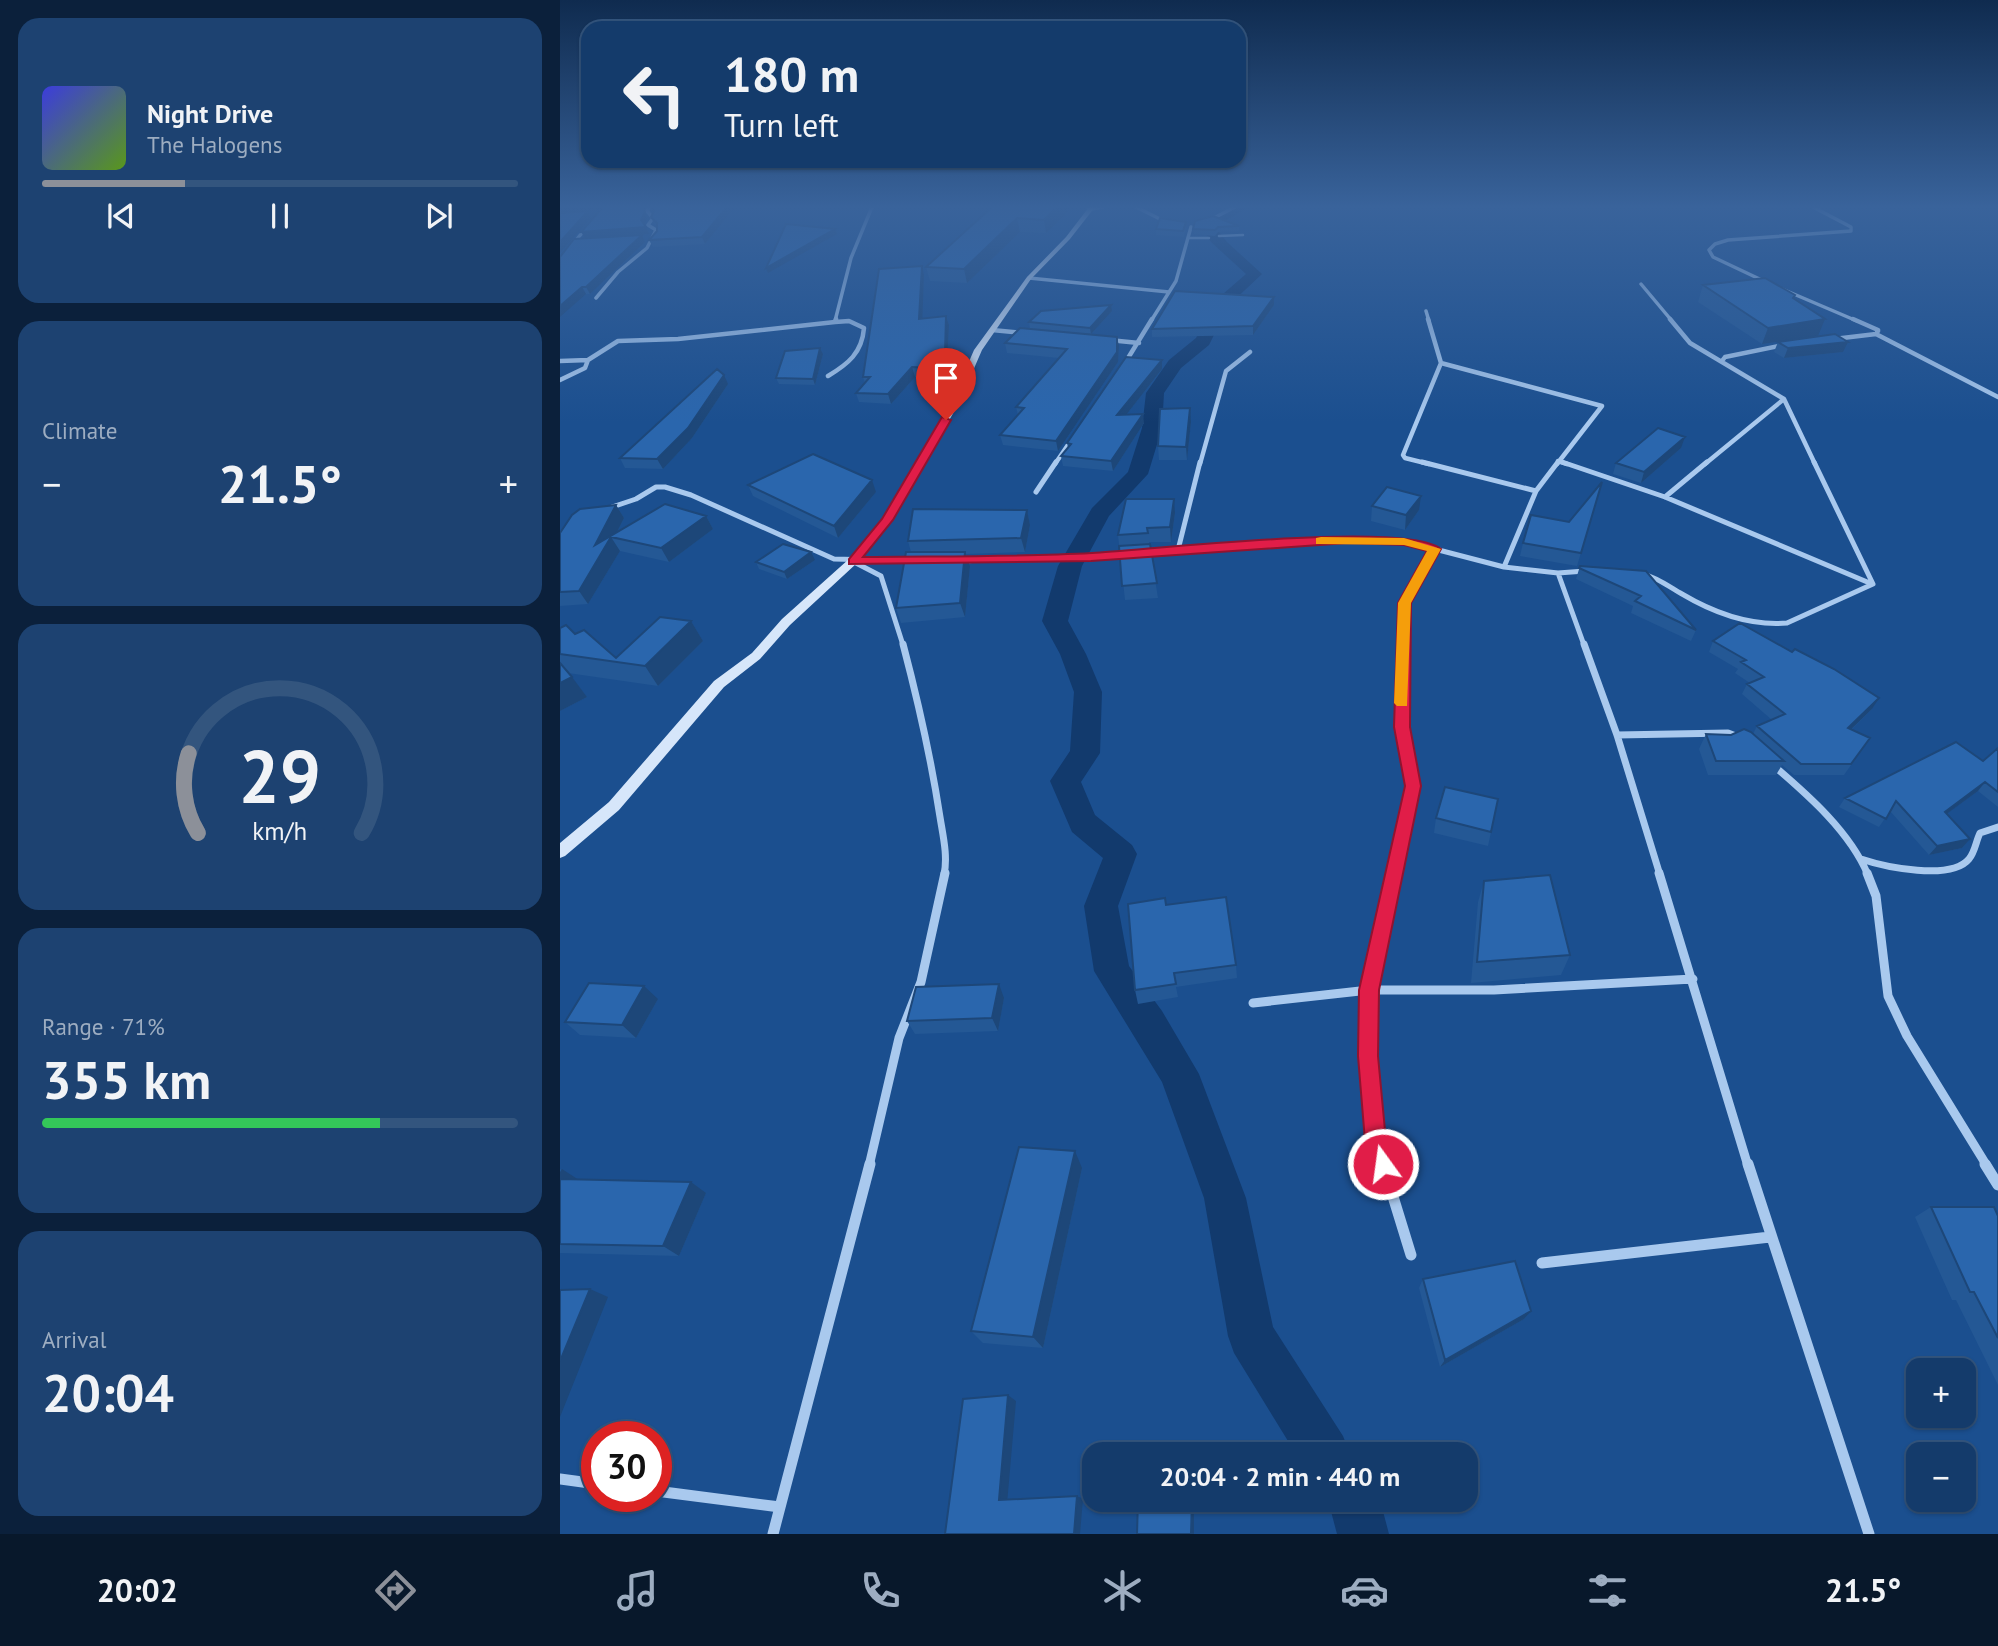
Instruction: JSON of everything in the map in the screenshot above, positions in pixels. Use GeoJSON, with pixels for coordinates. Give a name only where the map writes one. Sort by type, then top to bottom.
{"type":"FeatureCollection","features":[{"type":"Feature","properties":{"kind":"main road"},"geometry":{"type":"LineString","coordinates":[[560,852],[614,806],[719,684],[756,656],[786,622],[853,561],[887,520],[955,403],[978,350],[1030,279]]}},
{"type":"Feature","properties":{"kind":"street"},"geometry":{"type":"LineString","coordinates":[[596,298],[612,279]]}},
{"type":"Feature","properties":{"kind":"street"},"geometry":{"type":"LineString","coordinates":[[835,323],[846,279]]}},
{"type":"Feature","properties":{"kind":"street"},"geometry":{"type":"LineString","coordinates":[[1036,279],[1169,292]]}},
{"type":"Feature","properties":{"kind":"street"},"geometry":{"type":"LineString","coordinates":[[1119,373],[1178,279]]}},
{"type":"Feature","properties":{"kind":"street"},"geometry":{"type":"LineString","coordinates":[[1762,279],[1878,330],[1876,334]]}},
{"type":"Feature","properties":{"kind":"street"},"geometry":{"type":"LineString","coordinates":[[1641,284],[1690,343],[1784,399],[1873,584]]}},
{"type":"Feature","properties":{"kind":"street"},"geometry":{"type":"LineString","coordinates":[[1426,311],[1441,363],[1405,458],[1536,491]]}},
{"type":"Feature","properties":{"kind":"street"},"geometry":{"type":"LineString","coordinates":[[560,380],[585,368],[589,360],[618,341],[678,339],[858,323],[864,328],[864,341],[854,360],[828,376]]}},
{"type":"Feature","properties":{"kind":"street"},"geometry":{"type":"LineString","coordinates":[[992,330],[1032,333]]}},
{"type":"Feature","properties":{"kind":"street"},"geometry":{"type":"LineString","coordinates":[[1826,340],[1876,334],[1998,397]]}},
{"type":"Feature","properties":{"kind":"street"},"geometry":{"type":"LineString","coordinates":[[1099,340],[1139,343]]}},
{"type":"Feature","properties":{"kind":"street"},"geometry":{"type":"LineString","coordinates":[[1723,361],[1725,357],[1788,344]]}},
{"type":"Feature","properties":{"kind":"street"},"geometry":{"type":"LineString","coordinates":[[1178,550],[1219,388],[1226,371],[1250,352]]}},
{"type":"Feature","properties":{"kind":"street"},"geometry":{"type":"LineString","coordinates":[[560,361],[589,360]]}},
{"type":"Feature","properties":{"kind":"street"},"geometry":{"type":"LineString","coordinates":[[1441,363],[1602,406],[1536,491],[1504,567]]}},
{"type":"Feature","properties":{"kind":"street"},"geometry":{"type":"LineString","coordinates":[[1665,497],[1784,399]]}},
{"type":"Feature","properties":{"kind":"street"},"geometry":{"type":"LineString","coordinates":[[1036,492],[1075,435]]}},
{"type":"Feature","properties":{"kind":"street"},"geometry":{"type":"LineString","coordinates":[[1558,461],[1665,497],[1873,584]]}},
{"type":"Feature","properties":{"kind":"street"},"geometry":{"type":"LineString","coordinates":[[601,510],[636,499],[656,487],[665,487],[691,495],[834,559],[918,561]]}},
{"type":"Feature","properties":{"kind":"street"},"geometry":{"type":"LineString","coordinates":[[957,561],[1091,557],[1348,539],[1404,541],[1504,567],[1558,573],[1597,570]]}},
{"type":"Feature","properties":{"kind":"street"},"geometry":{"type":"LineString","coordinates":[[1411,1255],[1376,1141],[1368,1056],[1369,990],[1413,786],[1402,727],[1404,603],[1434,549]]}},
{"type":"Feature","properties":{"kind":"street"},"geometry":{"type":"LineString","coordinates":[[773,1534],[871,1160],[898,1038],[921,982],[947,862],[923,729],[897,622],[881,576],[853,561]]}},
{"type":"Feature","properties":{"kind":"street"},"geometry":{"type":"LineString","coordinates":[[1624,571],[1651,574],[1687,596],[1734,618],[1772,626],[1787,623],[1873,584]]}},
{"type":"Feature","properties":{"kind":"street"},"geometry":{"type":"LineString","coordinates":[[1558,573],[1616,735],[1770,1237],[1869,1534]]}},
{"type":"Feature","properties":{"kind":"street"},"geometry":{"type":"LineString","coordinates":[[1616,735],[1728,733],[1747,741]]}},
{"type":"Feature","properties":{"kind":"street"},"geometry":{"type":"LineString","coordinates":[[1766,758],[1812,799],[1861,859],[1876,896],[1888,996],[1907,1036],[1998,1185]]}},
{"type":"Feature","properties":{"kind":"street"},"geometry":{"type":"LineString","coordinates":[[1861,859],[1877,865],[1905,868],[1951,868],[1962,865],[1969,859],[1980,833],[1998,827]]}},
{"type":"Feature","properties":{"kind":"street"},"geometry":{"type":"LineString","coordinates":[[1253,1003],[1369,990],[1494,990],[1693,979]]}},
{"type":"Feature","properties":{"kind":"street"},"geometry":{"type":"LineString","coordinates":[[1542,1262],[1770,1237]]}},
{"type":"Feature","properties":{"kind":"street"},"geometry":{"type":"LineString","coordinates":[[560,1479],[581,1482]]}},
{"type":"Feature","properties":{"kind":"street"},"geometry":{"type":"LineString","coordinates":[[672,1493],[779,1507]]}},
{"type":"Feature","properties":{"kind":"building"},"geometry":{"type":"Polygon","coordinates":[[[560,279],[595,279],[586,287],[582,287],[560,306],[560,279]]]}},
{"type":"Feature","properties":{"kind":"building"},"geometry":{"type":"Polygon","coordinates":[[[878,279],[921,279],[919,319],[946,316],[945,353],[931,368],[912,367],[888,394],[856,393],[870,377],[863,377],[878,279]]]}},
{"type":"Feature","properties":{"kind":"building"},"geometry":{"type":"Polygon","coordinates":[[[1766,279],[1795,295],[1793,298],[1825,319],[1768,328],[1703,285],[1766,279]]]}},
{"type":"Feature","properties":{"kind":"building"},"geometry":{"type":"Polygon","coordinates":[[[1175,291],[1274,297],[1253,326],[1152,329],[1175,291]]]}},
{"type":"Feature","properties":{"kind":"building"},"geometry":{"type":"Polygon","coordinates":[[[1111,305],[1090,328],[1029,322],[1041,311],[1111,305]]]}},
{"type":"Feature","properties":{"kind":"building"},"geometry":{"type":"Polygon","coordinates":[[[1020,328],[1117,337],[1117,352],[1056,441],[1000,435],[1024,408],[1016,407],[1067,349],[1005,343],[1020,328]]]}},
{"type":"Feature","properties":{"kind":"building"},"geometry":{"type":"Polygon","coordinates":[[[1835,334],[1848,342],[1788,348],[1778,342],[1835,334]]]}},
{"type":"Feature","properties":{"kind":"building"},"geometry":{"type":"Polygon","coordinates":[[[820,348],[813,379],[776,378],[785,351],[820,348]]]}},
{"type":"Feature","properties":{"kind":"building"},"geometry":{"type":"Polygon","coordinates":[[[1126,357],[1162,360],[1117,415],[1143,414],[1111,461],[1061,456],[1071,444],[1067,443],[1126,357]]]}},
{"type":"Feature","properties":{"kind":"building"},"geometry":{"type":"Polygon","coordinates":[[[717,369],[724,375],[688,428],[657,459],[620,458],[717,369]]]}},
{"type":"Feature","properties":{"kind":"building"},"geometry":{"type":"Polygon","coordinates":[[[1190,408],[1186,447],[1158,446],[1160,409],[1190,408]]]}},
{"type":"Feature","properties":{"kind":"building"},"geometry":{"type":"Polygon","coordinates":[[[1658,428],[1685,437],[1644,472],[1616,463],[1658,428]]]}},
{"type":"Feature","properties":{"kind":"building"},"geometry":{"type":"Polygon","coordinates":[[[813,454],[872,480],[834,526],[748,485],[813,454]]]}},
{"type":"Feature","properties":{"kind":"building"},"geometry":{"type":"Polygon","coordinates":[[[1602,482],[1581,553],[1523,543],[1531,515],[1569,522],[1602,482]]]}},
{"type":"Feature","properties":{"kind":"building"},"geometry":{"type":"Polygon","coordinates":[[[1387,487],[1421,496],[1406,515],[1372,506],[1387,487]]]}},
{"type":"Feature","properties":{"kind":"building"},"geometry":{"type":"Polygon","coordinates":[[[1126,499],[1174,499],[1170,527],[1147,528],[1148,533],[1118,535],[1126,499]]]}},
{"type":"Feature","properties":{"kind":"building"},"geometry":{"type":"Polygon","coordinates":[[[665,504],[706,516],[661,548],[611,537],[579,591],[560,592],[560,533],[572,515],[580,509],[616,505],[595,545],[665,504]]]}},
{"type":"Feature","properties":{"kind":"building"},"geometry":{"type":"Polygon","coordinates":[[[913,509],[1027,510],[1021,538],[908,541],[913,509]]]}},
{"type":"Feature","properties":{"kind":"building"},"geometry":{"type":"Polygon","coordinates":[[[783,544],[811,552],[784,572],[756,562],[783,544]]]}},
{"type":"Feature","properties":{"kind":"building"},"geometry":{"type":"Polygon","coordinates":[[[1150,544],[1157,583],[1122,586],[1119,546],[1150,544]]]}},
{"type":"Feature","properties":{"kind":"building"},"geometry":{"type":"Polygon","coordinates":[[[906,552],[965,552],[960,603],[896,608],[906,552]]]}},
{"type":"Feature","properties":{"kind":"building"},"geometry":{"type":"Polygon","coordinates":[[[1579,568],[1646,571],[1696,630],[1635,601],[1641,596],[1579,568]]]}},
{"type":"Feature","properties":{"kind":"building"},"geometry":{"type":"Polygon","coordinates":[[[660,617],[691,621],[645,666],[560,654],[560,628],[566,625],[575,634],[584,630],[616,658],[660,617]]]}},
{"type":"Feature","properties":{"kind":"building"},"geometry":{"type":"Polygon","coordinates":[[[1740,623],[1792,652],[1795,649],[1834,669],[1879,698],[1848,728],[1870,738],[1851,764],[1801,764],[1757,726],[1785,714],[1747,684],[1764,677],[1741,662],[1746,660],[1713,641],[1740,623]]]}},
{"type":"Feature","properties":{"kind":"building"},"geometry":{"type":"Polygon","coordinates":[[[560,663],[572,677],[560,683],[560,663]]]}},
{"type":"Feature","properties":{"kind":"building"},"geometry":{"type":"Polygon","coordinates":[[[1744,729],[1784,761],[1716,761],[1706,734],[1731,735],[1744,729]]]}},
{"type":"Feature","properties":{"kind":"building"},"geometry":{"type":"Polygon","coordinates":[[[1956,742],[1983,761],[1998,748],[1998,792],[1985,782],[1945,812],[1970,839],[1937,846],[1896,801],[1886,819],[1845,798],[1956,742]]]}},
{"type":"Feature","properties":{"kind":"building"},"geometry":{"type":"Polygon","coordinates":[[[1445,787],[1498,799],[1491,832],[1436,818],[1445,787]]]}},
{"type":"Feature","properties":{"kind":"building"},"geometry":{"type":"Polygon","coordinates":[[[1550,875],[1570,955],[1477,962],[1484,881],[1550,875]]]}},
{"type":"Feature","properties":{"kind":"building"},"geometry":{"type":"Polygon","coordinates":[[[1226,897],[1236,965],[1174,973],[1176,984],[1135,990],[1128,904],[1165,898],[1166,905],[1226,897]]]}},
{"type":"Feature","properties":{"kind":"building"},"geometry":{"type":"Polygon","coordinates":[[[589,983],[644,986],[622,1025],[565,1022],[589,983]]]}},
{"type":"Feature","properties":{"kind":"building"},"geometry":{"type":"Polygon","coordinates":[[[999,984],[992,1018],[907,1021],[916,987],[999,984]]]}},
{"type":"Feature","properties":{"kind":"building"},"geometry":{"type":"Polygon","coordinates":[[[1019,1147],[1075,1151],[1033,1337],[971,1331],[1019,1147]]]}},
{"type":"Feature","properties":{"kind":"building"},"geometry":{"type":"Polygon","coordinates":[[[560,1179],[691,1182],[663,1246],[560,1244],[560,1179]]]}},
{"type":"Feature","properties":{"kind":"building"},"geometry":{"type":"Polygon","coordinates":[[[1931,1207],[1994,1207],[1998,1216],[1998,1338],[1974,1292],[1970,1292],[1931,1207]]]}},
{"type":"Feature","properties":{"kind":"building"},"geometry":{"type":"Polygon","coordinates":[[[1515,1261],[1531,1311],[1445,1360],[1423,1279],[1515,1261]]]}},
{"type":"Feature","properties":{"kind":"building"},"geometry":{"type":"Polygon","coordinates":[[[590,1289],[560,1361],[560,1290],[590,1289]]]}},
{"type":"Feature","properties":{"kind":"building"},"geometry":{"type":"Polygon","coordinates":[[[1008,1395],[999,1500],[1077,1496],[1074,1534],[945,1534],[963,1399],[1008,1395]]]}},
{"type":"Feature","properties":{"kind":"building"},"geometry":{"type":"Polygon","coordinates":[[[1138,1512],[1192,1512],[1191,1534],[1137,1534],[1138,1512]]]}},
{"type":"Feature","properties":{"kind":"waterway"},"geometry":{"type":"LineString","coordinates":[[1250,279],[1222,303],[1203,341],[1175,364],[1155,393],[1152,428],[1138,474],[1100,513],[1070,566],[1055,621],[1073,654],[1088,692],[1085,753],[1065,781],[1083,823],[1121,854],[1101,906],[1112,971],[1149,1023],[1179,1074],[1225,1198],[1251,1336],[1317,1442]]}},
{"type":"Feature","properties":{"kind":"waterway"},"geometry":{"type":"LineString","coordinates":[[1357,1512],[1363,1534]]}},
{"type":"Feature","properties":{"kind":"slow traffic"},"geometry":{"type":"LineString","coordinates":[[1321,541],[1404,541],[1434,549],[1404,603],[1402,703]]}},
{"type":"Feature","properties":{"kind":"route"},"geometry":{"type":"LineString","coordinates":[[946,420],[887,520],[853,561],[995,561],[1091,557],[1348,539],[1404,541],[1434,549],[1404,603],[1402,727],[1413,786],[1369,990],[1368,1056],[1376,1141],[1383,1164]]}}]}
